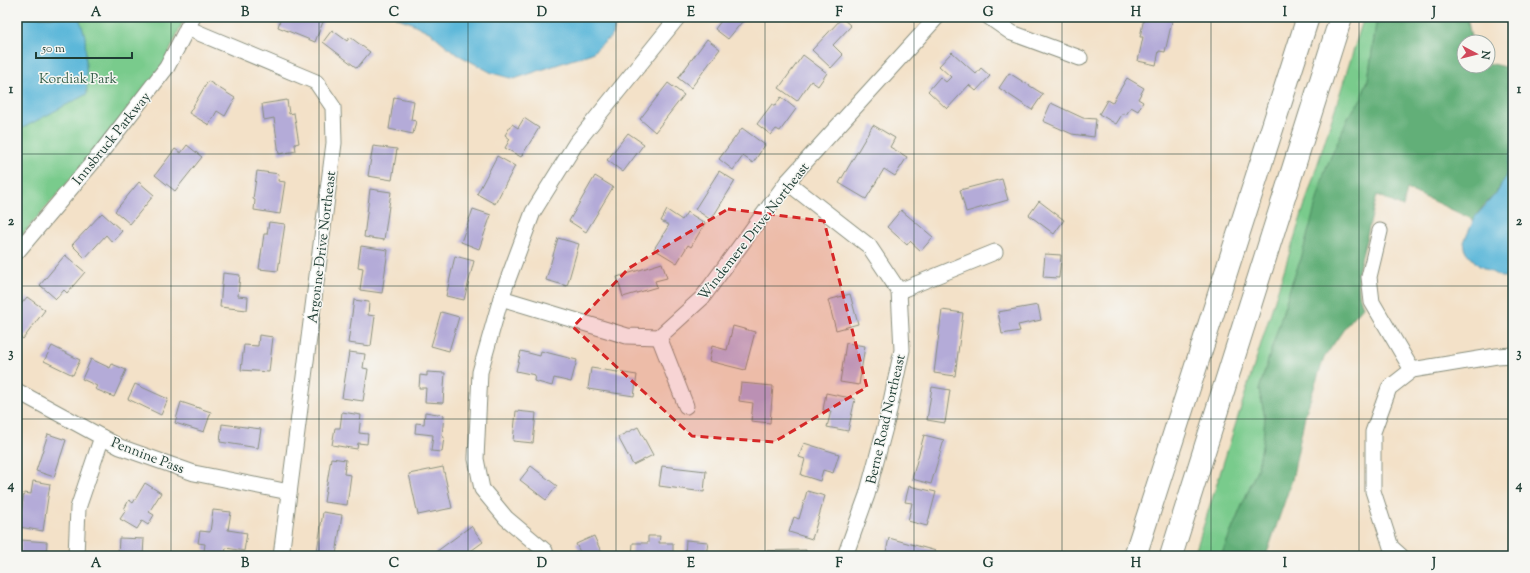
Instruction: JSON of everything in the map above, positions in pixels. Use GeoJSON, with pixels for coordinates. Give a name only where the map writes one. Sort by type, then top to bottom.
{"type":"FeatureCollection","features":[{"type":"Feature","properties":{"kind":"highway"},"geometry":{"type":"LineString","coordinates":[[1135,556],[1308,17]]}},
{"type":"Feature","properties":{"kind":"highway"},"geometry":{"type":"LineString","coordinates":[[1171,556],[1341,17]]}},
{"type":"Feature","properties":{"kind":"street"},"geometry":{"type":"LineString","coordinates":[[546,556],[545,551],[506,518],[482,489],[476,459],[480,372],[500,298],[533,212],[576,143],[678,17]]}},
{"type":"Feature","properties":{"kind":"street","name":"Windemere Drive Northeast"},"geometry":{"type":"LineString","coordinates":[[659,338],[702,298],[787,182],[937,17]]}},
{"type":"Feature","properties":{"kind":"street"},"geometry":{"type":"LineString","coordinates":[[989,17],[1012,33],[1080,58]]}},
{"type":"Feature","properties":{"kind":"street","name":"Innsbruck Parkway"},"geometry":{"type":"LineString","coordinates":[[17,252],[99,155],[167,67],[190,23]]}},
{"type":"Feature","properties":{"kind":"street","name":"Argonne Drive Northeast"},"geometry":{"type":"LineString","coordinates":[[190,23],[316,82],[333,107],[334,143],[281,556]]}},
{"type":"Feature","properties":{"kind":"street"},"geometry":{"type":"LineString","coordinates":[[787,182],[869,246],[899,291],[995,252]]}},
{"type":"Feature","properties":{"kind":"street"},"geometry":{"type":"LineString","coordinates":[[1380,231],[1369,277],[1372,302],[1412,370]]}},
{"type":"Feature","properties":{"kind":"street","name":"Berne Road Northeast"},"geometry":{"type":"LineString","coordinates":[[845,556],[867,495],[887,420],[902,350],[899,291]]}},
{"type":"Feature","properties":{"kind":"street"},"geometry":{"type":"LineString","coordinates":[[500,298],[627,336],[659,338],[686,406]]}},
{"type":"Feature","properties":{"kind":"street"},"geometry":{"type":"LineString","coordinates":[[1401,556],[1391,547],[1373,491],[1373,432],[1389,388],[1412,370],[1497,356],[1513,355]]}},
{"type":"Feature","properties":{"kind":"street","name":"Pennine Pass"},"geometry":{"type":"LineString","coordinates":[[17,391],[120,447],[194,473],[289,492]]}},
{"type":"Feature","properties":{"kind":"street"},"geometry":{"type":"LineString","coordinates":[[76,556],[78,508],[102,437]]}},
{"type":"Feature","properties":{"kind":"highlighted area"},"geometry":{"type":"Polygon","coordinates":[[[728,209],[824,221],[867,387],[774,442],[692,436],[573,327],[629,268],[728,209]]]}},
{"type":"Feature","properties":{"kind":"green space","name":"Kordiak Park"},"geometry":{"type":"Polygon","coordinates":[[[17,17],[185,17],[163,66],[123,119],[17,241],[17,17]]]}},
{"type":"Feature","properties":{"kind":"green space"},"geometry":{"type":"Polygon","coordinates":[[[1364,17],[1379,17],[1376,24],[1368,80],[1361,99],[1349,116],[1292,282],[1259,390],[1265,417],[1263,441],[1258,467],[1221,556],[1194,556],[1364,17]]]}},
{"type":"Feature","properties":{"kind":"green space"},"geometry":{"type":"Polygon","coordinates":[[[1379,17],[1467,17],[1470,34],[1456,34],[1456,74],[1496,74],[1496,65],[1513,69],[1514,125],[1509,166],[1502,184],[1480,210],[1474,220],[1407,189],[1403,207],[1377,195],[1358,272],[1359,294],[1363,307],[1346,326],[1324,358],[1305,415],[1292,480],[1266,556],[1221,556],[1258,467],[1263,441],[1265,417],[1259,390],[1292,282],[1301,259],[1325,170],[1349,116],[1361,99],[1368,80],[1376,24],[1379,17]]]}},
{"type":"Feature","properties":{"kind":"water"},"geometry":{"type":"Polygon","coordinates":[[[17,17],[79,17],[85,36],[87,94],[17,131],[17,17]]]}},
{"type":"Feature","properties":{"kind":"water"},"geometry":{"type":"Polygon","coordinates":[[[395,17],[617,17],[613,35],[592,53],[514,79],[492,73],[455,53],[431,33],[395,17]]]}},
{"type":"Feature","properties":{"kind":"water"},"geometry":{"type":"Polygon","coordinates":[[[1513,144],[1513,277],[1501,277],[1478,265],[1466,252],[1464,242],[1475,217],[1498,191],[1505,178],[1513,144]]]}},
{"type":"Feature","properties":{"kind":"building"},"geometry":{"type":"Polygon","coordinates":[[[281,17],[325,17],[315,42],[278,27],[281,17]]]}},
{"type":"Feature","properties":{"kind":"building"},"geometry":{"type":"Polygon","coordinates":[[[724,17],[746,17],[728,39],[715,29],[724,17]]]}},
{"type":"Feature","properties":{"kind":"building"},"geometry":{"type":"Polygon","coordinates":[[[1148,17],[1173,17],[1165,52],[1159,51],[1156,65],[1138,61],[1143,37],[1140,37],[1144,18],[1148,19],[1148,17]]]}},
{"type":"Feature","properties":{"kind":"building"},"geometry":{"type":"Polygon","coordinates":[[[842,18],[851,26],[833,45],[843,55],[831,68],[812,50],[842,18]]]}},
{"type":"Feature","properties":{"kind":"building"},"geometry":{"type":"Polygon","coordinates":[[[332,30],[347,41],[350,37],[370,52],[357,68],[323,42],[332,30]]]}},
{"type":"Feature","properties":{"kind":"building"},"geometry":{"type":"Polygon","coordinates":[[[707,39],[720,49],[691,88],[678,78],[707,39]]]}},
{"type":"Feature","properties":{"kind":"building"},"geometry":{"type":"Polygon","coordinates":[[[952,52],[976,74],[981,68],[990,76],[976,91],[969,85],[947,109],[928,91],[940,77],[946,82],[951,77],[939,66],[952,52]]]}},
{"type":"Feature","properties":{"kind":"building"},"geometry":{"type":"Polygon","coordinates":[[[803,55],[827,73],[818,86],[811,81],[797,101],[779,88],[803,55]]]}},
{"type":"Feature","properties":{"kind":"building"},"geometry":{"type":"Polygon","coordinates":[[[1009,73],[1043,94],[1032,110],[999,88],[1009,73]]]}},
{"type":"Feature","properties":{"kind":"building"},"geometry":{"type":"Polygon","coordinates":[[[1127,78],[1144,88],[1138,99],[1143,102],[1138,111],[1131,107],[1126,115],[1123,113],[1116,124],[1099,114],[1107,100],[1112,103],[1127,78]]]}},
{"type":"Feature","properties":{"kind":"building"},"geometry":{"type":"Polygon","coordinates":[[[208,81],[235,98],[225,116],[217,111],[209,125],[189,113],[208,81]]]}},
{"type":"Feature","properties":{"kind":"building"},"geometry":{"type":"Polygon","coordinates":[[[668,83],[684,95],[655,132],[640,119],[668,83]]]}},
{"type":"Feature","properties":{"kind":"building"},"geometry":{"type":"Polygon","coordinates":[[[394,97],[414,101],[411,120],[416,121],[413,134],[389,129],[394,97]]]}},
{"type":"Feature","properties":{"kind":"building"},"geometry":{"type":"Polygon","coordinates":[[[781,97],[796,109],[780,131],[776,129],[771,135],[757,124],[772,104],[775,106],[781,97]]]}},
{"type":"Feature","properties":{"kind":"building"},"geometry":{"type":"Polygon","coordinates":[[[287,100],[289,114],[294,113],[299,143],[295,144],[296,151],[279,154],[274,118],[264,120],[262,104],[287,100]]]}},
{"type":"Feature","properties":{"kind":"building"},"geometry":{"type":"Polygon","coordinates":[[[1051,103],[1083,118],[1096,119],[1094,137],[1072,134],[1043,121],[1051,103]]]}},
{"type":"Feature","properties":{"kind":"building"},"geometry":{"type":"Polygon","coordinates":[[[524,118],[539,128],[521,157],[505,148],[510,139],[505,135],[512,124],[518,128],[524,118]]]}},
{"type":"Feature","properties":{"kind":"building"},"geometry":{"type":"Polygon","coordinates":[[[873,125],[895,138],[890,147],[907,157],[895,176],[884,169],[866,199],[839,183],[873,125]]]}},
{"type":"Feature","properties":{"kind":"building"},"geometry":{"type":"Polygon","coordinates":[[[742,128],[765,145],[753,163],[743,156],[733,170],[719,159],[742,128]]]}},
{"type":"Feature","properties":{"kind":"building"},"geometry":{"type":"Polygon","coordinates":[[[628,133],[644,144],[623,172],[607,160],[628,133]]]}},
{"type":"Feature","properties":{"kind":"building"},"geometry":{"type":"Polygon","coordinates":[[[187,145],[202,157],[175,191],[155,175],[175,149],[181,153],[187,145]]]}},
{"type":"Feature","properties":{"kind":"building"},"geometry":{"type":"Polygon","coordinates":[[[373,146],[397,149],[392,180],[368,176],[373,146]]]}},
{"type":"Feature","properties":{"kind":"building"},"geometry":{"type":"Polygon","coordinates":[[[497,156],[515,166],[495,204],[477,194],[497,156]]]}},
{"type":"Feature","properties":{"kind":"building"},"geometry":{"type":"Polygon","coordinates":[[[257,171],[279,174],[278,181],[285,182],[280,214],[254,210],[255,200],[253,199],[257,171]]]}},
{"type":"Feature","properties":{"kind":"building"},"geometry":{"type":"Polygon","coordinates":[[[719,171],[735,181],[711,220],[695,209],[719,171]]]}},
{"type":"Feature","properties":{"kind":"building"},"geometry":{"type":"Polygon","coordinates":[[[595,176],[613,187],[586,232],[569,221],[595,176]]]}},
{"type":"Feature","properties":{"kind":"building"},"geometry":{"type":"Polygon","coordinates":[[[1002,179],[1008,200],[966,212],[960,190],[1002,179]]]}},
{"type":"Feature","properties":{"kind":"building"},"geometry":{"type":"Polygon","coordinates":[[[139,182],[154,195],[130,224],[115,211],[139,182]]]}},
{"type":"Feature","properties":{"kind":"building"},"geometry":{"type":"Polygon","coordinates":[[[370,189],[391,192],[384,240],[364,237],[370,189]]]}},
{"type":"Feature","properties":{"kind":"building"},"geometry":{"type":"Polygon","coordinates":[[[1039,201],[1064,220],[1054,234],[1029,215],[1039,201]]]}},
{"type":"Feature","properties":{"kind":"building"},"geometry":{"type":"Polygon","coordinates":[[[473,209],[491,215],[479,249],[461,242],[473,209]]]}},
{"type":"Feature","properties":{"kind":"building"},"geometry":{"type":"Polygon","coordinates":[[[667,210],[682,220],[687,212],[705,223],[691,247],[688,245],[677,263],[654,249],[669,225],[661,221],[667,210]]]}},
{"type":"Feature","properties":{"kind":"building"},"geometry":{"type":"Polygon","coordinates":[[[901,210],[933,237],[921,251],[910,241],[907,245],[887,227],[901,210]]]}},
{"type":"Feature","properties":{"kind":"building"},"geometry":{"type":"Polygon","coordinates":[[[102,213],[122,231],[112,242],[106,235],[85,258],[72,245],[102,213]]]}},
{"type":"Feature","properties":{"kind":"building"},"geometry":{"type":"Polygon","coordinates":[[[269,222],[285,224],[278,271],[259,269],[264,234],[267,234],[269,222]]]}},
{"type":"Feature","properties":{"kind":"building"},"geometry":{"type":"Polygon","coordinates":[[[558,238],[579,244],[567,286],[546,280],[558,238]]]}},
{"type":"Feature","properties":{"kind":"building"},"geometry":{"type":"Polygon","coordinates":[[[361,246],[388,250],[382,293],[360,290],[363,268],[358,267],[361,246]]]}},
{"type":"Feature","properties":{"kind":"building"},"geometry":{"type":"Polygon","coordinates":[[[1045,254],[1061,255],[1059,278],[1043,277],[1045,254]]]}},
{"type":"Feature","properties":{"kind":"building"},"geometry":{"type":"Polygon","coordinates":[[[65,255],[85,272],[67,293],[64,290],[56,299],[40,285],[65,255]]]}},
{"type":"Feature","properties":{"kind":"building"},"geometry":{"type":"Polygon","coordinates":[[[455,256],[474,261],[464,300],[446,296],[455,256]]]}},
{"type":"Feature","properties":{"kind":"building"},"geometry":{"type":"Polygon","coordinates":[[[662,263],[667,278],[655,281],[657,287],[623,297],[617,277],[662,263]]]}},
{"type":"Feature","properties":{"kind":"building"},"geometry":{"type":"Polygon","coordinates":[[[223,273],[240,275],[238,296],[248,297],[247,310],[220,307],[223,273]]]}},
{"type":"Feature","properties":{"kind":"building"},"geometry":{"type":"Polygon","coordinates":[[[850,294],[858,324],[836,330],[828,300],[850,294]]]}},
{"type":"Feature","properties":{"kind":"building"},"geometry":{"type":"Polygon","coordinates":[[[27,297],[45,310],[23,339],[17,335],[17,309],[27,297]]]}},
{"type":"Feature","properties":{"kind":"building"},"geometry":{"type":"Polygon","coordinates":[[[354,300],[369,302],[368,315],[375,316],[371,346],[348,343],[354,300]]]}},
{"type":"Feature","properties":{"kind":"building"},"geometry":{"type":"Polygon","coordinates":[[[1038,305],[1041,320],[1018,325],[1020,331],[1002,334],[998,312],[1038,305]]]}},
{"type":"Feature","properties":{"kind":"building"},"geometry":{"type":"Polygon","coordinates":[[[942,310],[963,313],[955,376],[934,373],[942,310]]]}},
{"type":"Feature","properties":{"kind":"building"},"geometry":{"type":"Polygon","coordinates":[[[441,312],[459,317],[449,351],[431,346],[441,312]]]}},
{"type":"Feature","properties":{"kind":"building"},"geometry":{"type":"Polygon","coordinates":[[[733,326],[755,332],[745,370],[709,361],[712,346],[727,350],[733,326]]]}},
{"type":"Feature","properties":{"kind":"building"},"geometry":{"type":"Polygon","coordinates":[[[259,335],[273,337],[269,372],[241,370],[244,345],[258,346],[259,335]]]}},
{"type":"Feature","properties":{"kind":"building"},"geometry":{"type":"Polygon","coordinates":[[[846,343],[865,346],[859,385],[840,382],[846,343]]]}},
{"type":"Feature","properties":{"kind":"building"},"geometry":{"type":"Polygon","coordinates":[[[52,346],[80,360],[73,375],[44,361],[52,346]]]}},
{"type":"Feature","properties":{"kind":"building"},"geometry":{"type":"Polygon","coordinates":[[[521,351],[540,356],[541,351],[577,360],[571,382],[554,378],[552,386],[534,381],[535,375],[516,371],[521,351]]]}},
{"type":"Feature","properties":{"kind":"building"},"geometry":{"type":"Polygon","coordinates":[[[349,352],[365,354],[363,368],[368,369],[363,401],[342,398],[349,352]]]}},
{"type":"Feature","properties":{"kind":"building"},"geometry":{"type":"Polygon","coordinates":[[[91,359],[110,368],[112,364],[126,370],[114,397],[95,389],[97,386],[82,379],[91,359]]]}},
{"type":"Feature","properties":{"kind":"building"},"geometry":{"type":"Polygon","coordinates":[[[591,368],[637,375],[634,396],[588,389],[591,368]]]}},
{"type":"Feature","properties":{"kind":"building"},"geometry":{"type":"Polygon","coordinates":[[[427,372],[445,373],[443,403],[425,402],[426,388],[419,388],[420,375],[427,376],[427,372]]]}},
{"type":"Feature","properties":{"kind":"building"},"geometry":{"type":"Polygon","coordinates":[[[741,383],[773,386],[770,423],[751,421],[753,403],[739,401],[741,383]]]}},
{"type":"Feature","properties":{"kind":"building"},"geometry":{"type":"Polygon","coordinates":[[[135,384],[168,399],[161,415],[128,399],[135,384]]]}},
{"type":"Feature","properties":{"kind":"building"},"geometry":{"type":"Polygon","coordinates":[[[932,387],[950,390],[945,423],[927,420],[932,387]]]}},
{"type":"Feature","properties":{"kind":"building"},"geometry":{"type":"Polygon","coordinates":[[[826,393],[855,399],[848,431],[827,427],[831,411],[823,410],[826,393]]]}},
{"type":"Feature","properties":{"kind":"building"},"geometry":{"type":"Polygon","coordinates":[[[181,402],[211,412],[204,432],[175,423],[181,402]]]}},
{"type":"Feature","properties":{"kind":"building"},"geometry":{"type":"Polygon","coordinates":[[[516,411],[536,413],[533,443],[513,441],[516,411]]]}},
{"type":"Feature","properties":{"kind":"building"},"geometry":{"type":"Polygon","coordinates":[[[342,412],[361,415],[359,433],[368,434],[367,444],[358,443],[357,449],[332,445],[335,428],[340,428],[342,412]]]}},
{"type":"Feature","properties":{"kind":"building"},"geometry":{"type":"Polygon","coordinates":[[[425,412],[444,415],[442,452],[431,451],[433,435],[415,433],[416,423],[424,424],[425,412]]]}},
{"type":"Feature","properties":{"kind":"building"},"geometry":{"type":"Polygon","coordinates":[[[222,424],[261,429],[258,448],[220,442],[222,424]]]}},
{"type":"Feature","properties":{"kind":"building"},"geometry":{"type":"Polygon","coordinates":[[[638,427],[653,455],[633,465],[618,437],[638,427]]]}},
{"type":"Feature","properties":{"kind":"building"},"geometry":{"type":"Polygon","coordinates":[[[48,434],[66,440],[54,477],[36,471],[48,434]]]}},
{"type":"Feature","properties":{"kind":"building"},"geometry":{"type":"Polygon","coordinates":[[[924,435],[944,440],[931,484],[912,479],[924,435]]]}},
{"type":"Feature","properties":{"kind":"building"},"geometry":{"type":"Polygon","coordinates":[[[804,443],[839,454],[833,473],[823,470],[820,481],[801,475],[805,459],[799,457],[804,443]]]}},
{"type":"Feature","properties":{"kind":"building"},"geometry":{"type":"Polygon","coordinates":[[[331,458],[346,460],[344,474],[351,475],[347,505],[324,502],[331,458]]]}},
{"type":"Feature","properties":{"kind":"building"},"geometry":{"type":"Polygon","coordinates":[[[531,466],[557,486],[546,500],[520,480],[531,466]]]}},
{"type":"Feature","properties":{"kind":"building"},"geometry":{"type":"Polygon","coordinates":[[[662,466],[706,471],[704,492],[659,486],[662,466]]]}},
{"type":"Feature","properties":{"kind":"building"},"geometry":{"type":"Polygon","coordinates":[[[443,467],[452,508],[418,515],[409,474],[443,467]]]}},
{"type":"Feature","properties":{"kind":"building"},"geometry":{"type":"Polygon","coordinates":[[[33,481],[50,484],[43,531],[19,527],[24,493],[31,494],[33,481]]]}},
{"type":"Feature","properties":{"kind":"building"},"geometry":{"type":"Polygon","coordinates":[[[145,483],[161,493],[149,512],[154,515],[148,525],[142,521],[137,529],[120,519],[126,510],[124,509],[129,500],[133,503],[145,483]]]}},
{"type":"Feature","properties":{"kind":"building"},"geometry":{"type":"Polygon","coordinates":[[[909,486],[936,492],[927,526],[908,521],[912,503],[905,502],[909,486]]]}},
{"type":"Feature","properties":{"kind":"building"},"geometry":{"type":"Polygon","coordinates":[[[807,491],[825,496],[812,539],[789,532],[794,517],[799,519],[807,491]]]}},
{"type":"Feature","properties":{"kind":"building"},"geometry":{"type":"Polygon","coordinates":[[[213,510],[231,512],[228,530],[247,533],[244,551],[226,548],[225,555],[204,551],[205,544],[198,543],[200,531],[210,532],[213,510]]]}},
{"type":"Feature","properties":{"kind":"building"},"geometry":{"type":"Polygon","coordinates":[[[323,512],[342,515],[336,555],[317,552],[323,512]]]}},
{"type":"Feature","properties":{"kind":"building"},"geometry":{"type":"Polygon","coordinates":[[[471,526],[483,542],[464,556],[439,556],[436,552],[471,526]]]}},
{"type":"Feature","properties":{"kind":"building"},"geometry":{"type":"Polygon","coordinates":[[[594,536],[603,556],[582,556],[576,544],[594,536]]]}},
{"type":"Feature","properties":{"kind":"building"},"geometry":{"type":"Polygon","coordinates":[[[648,536],[660,536],[659,543],[673,543],[673,556],[632,556],[633,543],[648,543],[648,536]]]}},
{"type":"Feature","properties":{"kind":"building"},"geometry":{"type":"Polygon","coordinates":[[[119,538],[144,539],[143,556],[118,556],[119,538]]]}},
{"type":"Feature","properties":{"kind":"building"},"geometry":{"type":"Polygon","coordinates":[[[889,538],[936,551],[934,556],[900,556],[886,552],[889,538]]]}},
{"type":"Feature","properties":{"kind":"building"},"geometry":{"type":"Polygon","coordinates":[[[21,540],[47,542],[46,556],[20,556],[21,540]]]}},
{"type":"Feature","properties":{"kind":"building"},"geometry":{"type":"Polygon","coordinates":[[[686,540],[708,542],[706,556],[685,556],[686,540]]]}},
{"type":"Feature","properties":{"kind":"building"},"geometry":{"type":"Polygon","coordinates":[[[806,550],[806,556],[759,556],[759,551],[806,550]]]}}]}
